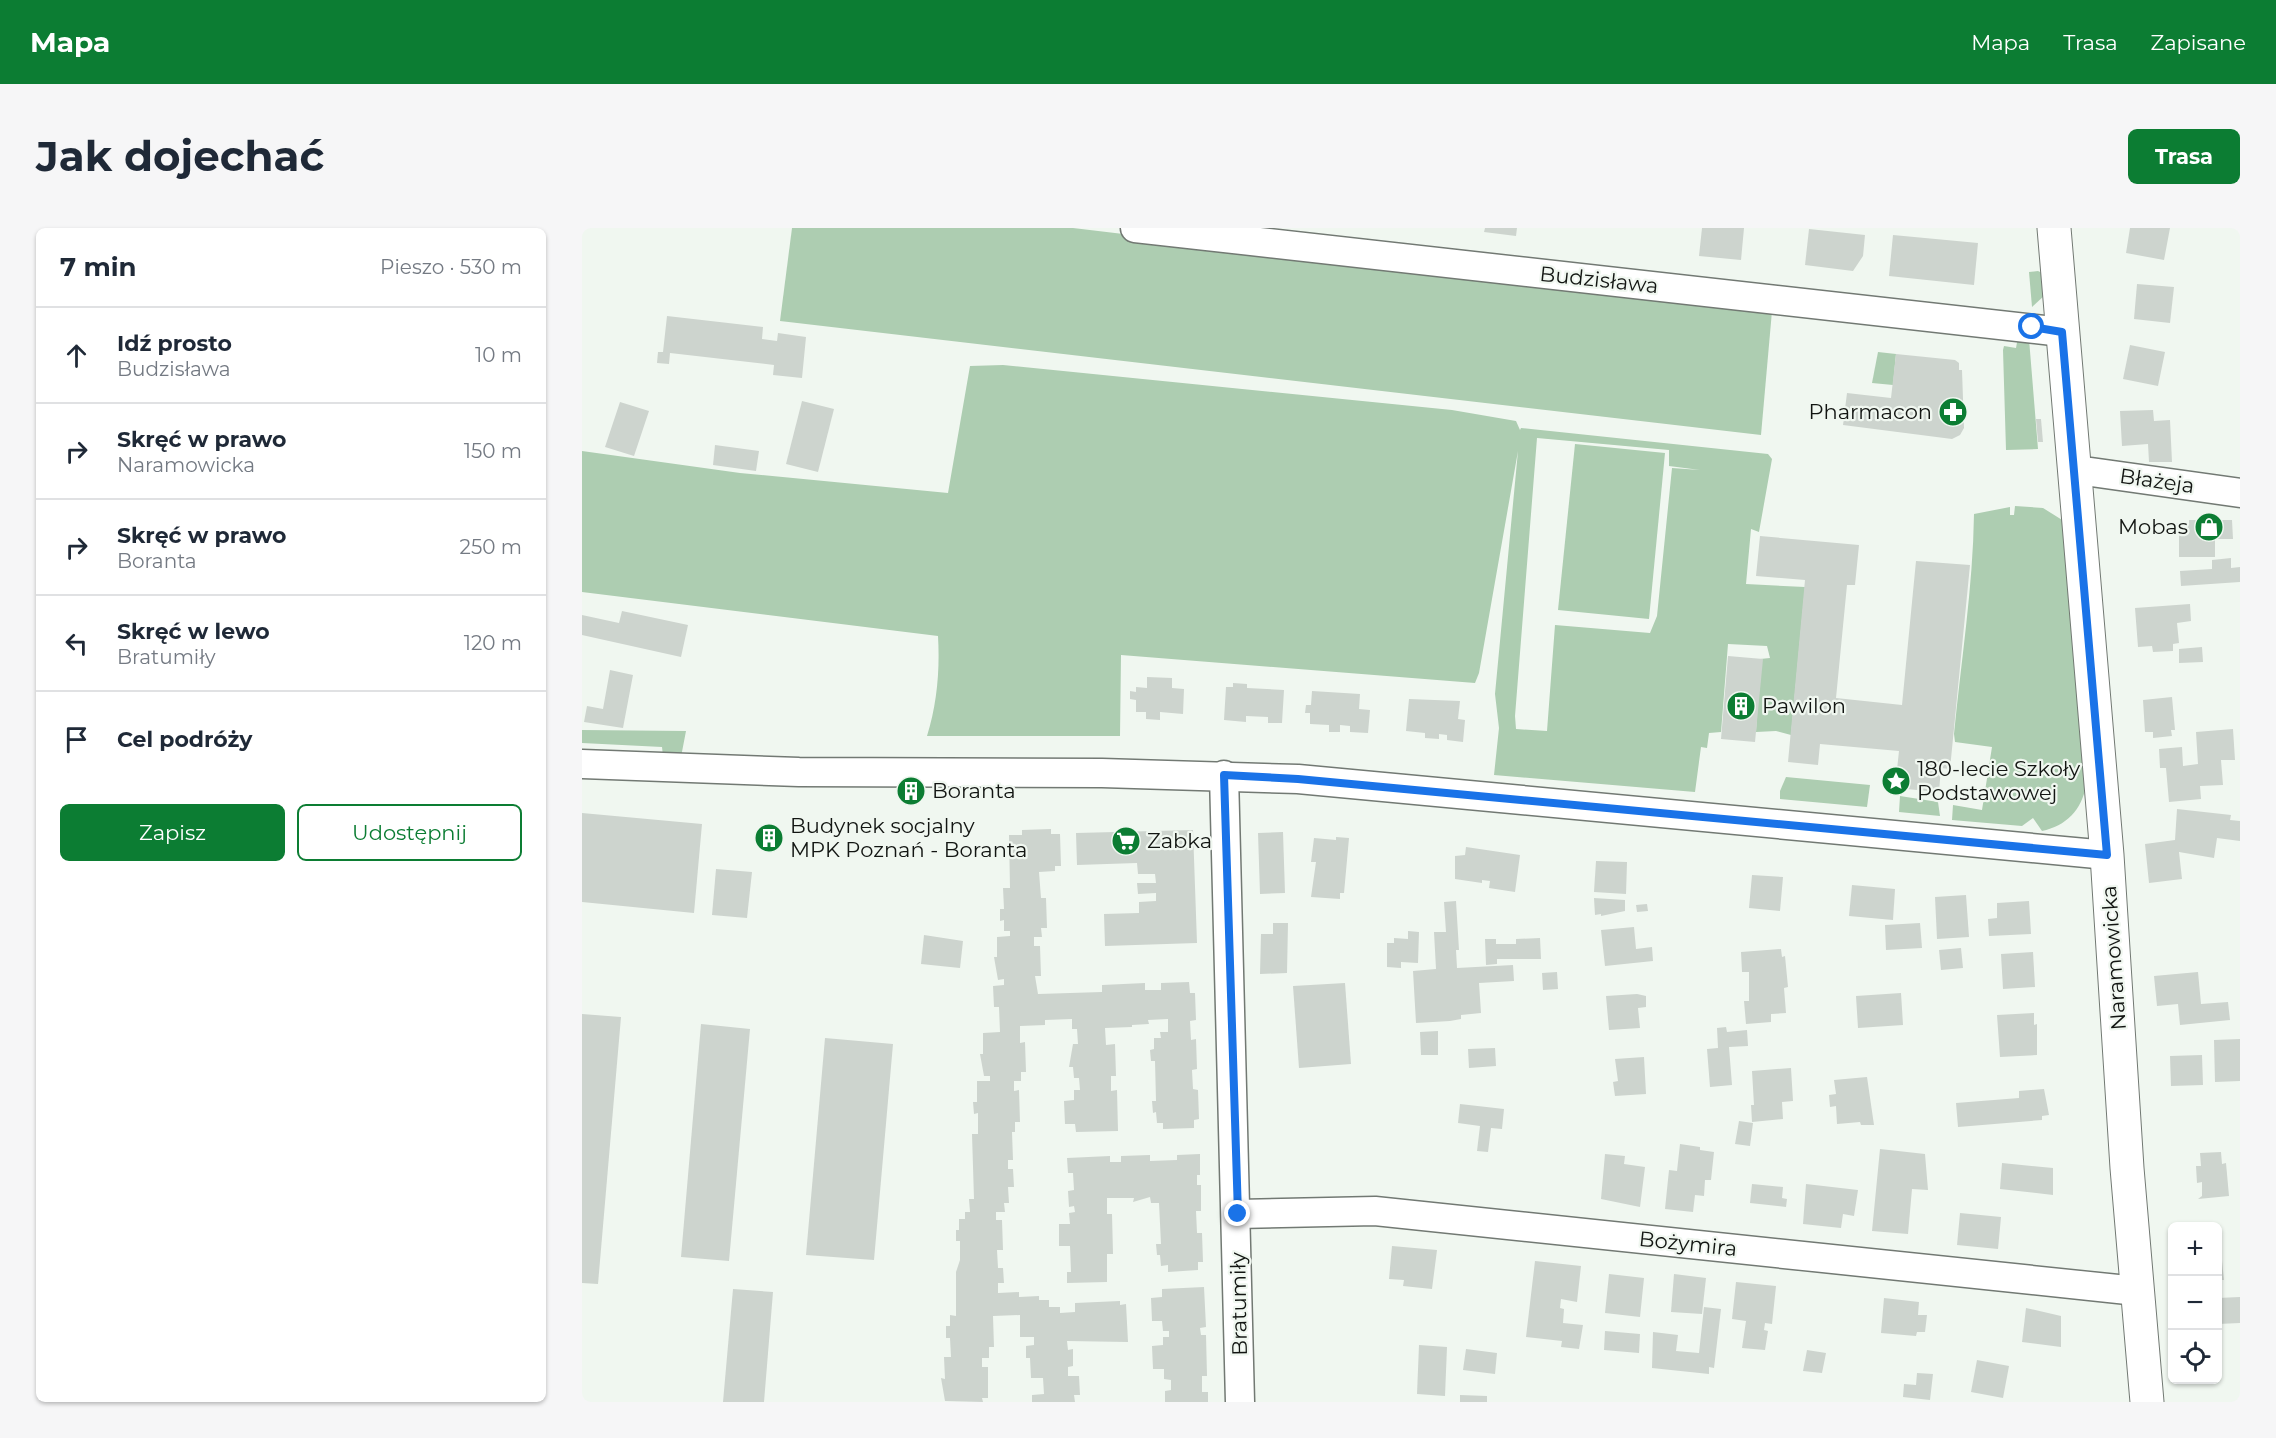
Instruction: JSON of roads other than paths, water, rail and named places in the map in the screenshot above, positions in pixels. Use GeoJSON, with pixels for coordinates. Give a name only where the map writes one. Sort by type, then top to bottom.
{"type":"FeatureCollection","features":[{"type":"Feature","properties":{"kind":"street","name":"Budzisława"},"geometry":{"type":"LineString","coordinates":[[1135,228],[2062,332]]}},
{"type":"Feature","properties":{"kind":"street","name":"Naramowicka"},"geometry":{"type":"LineString","coordinates":[[2054,228],[2107,855],[2127,1168],[2147,1402]]}},
{"type":"Feature","properties":{"kind":"street","name":"Błażeja"},"geometry":{"type":"LineString","coordinates":[[2074,474],[2091,472],[2240,493]]}},
{"type":"Feature","properties":{"kind":"street"},"geometry":{"type":"LineString","coordinates":[[582,764],[799,772],[1224,775],[1298,779],[2107,855]]}},
{"type":"Feature","properties":{"kind":"street","name":"Bratumiły"},"geometry":{"type":"LineString","coordinates":[[1224,775],[1238,1214],[1240,1402]]}},
{"type":"Feature","properties":{"kind":"street","name":"Bożymira"},"geometry":{"type":"LineString","coordinates":[[1238,1214],[1375,1211],[2137,1291]]}},
{"type":"Feature","properties":{"kind":"place","name":"Pharmacon"},"geometry":{"type":"Point","coordinates":[1953,412]}},
{"type":"Feature","properties":{"kind":"place","name":"Mobas"},"geometry":{"type":"Point","coordinates":[2209,527]}},
{"type":"Feature","properties":{"kind":"place","name":"Pawilon"},"geometry":{"type":"Point","coordinates":[1741,706]}},
{"type":"Feature","properties":{"kind":"place","name":"180-lecie Szkoły Podstawowej"},"geometry":{"type":"Point","coordinates":[1896,781]}},
{"type":"Feature","properties":{"kind":"place","name":"Boranta"},"geometry":{"type":"Point","coordinates":[911,791]}},
{"type":"Feature","properties":{"kind":"place","name":"Budynek socjalny MPK Poznań - Boranta"},"geometry":{"type":"Point","coordinates":[769,838]}},
{"type":"Feature","properties":{"kind":"place","name":"Zabka"},"geometry":{"type":"Point","coordinates":[1126,841]}}]}
